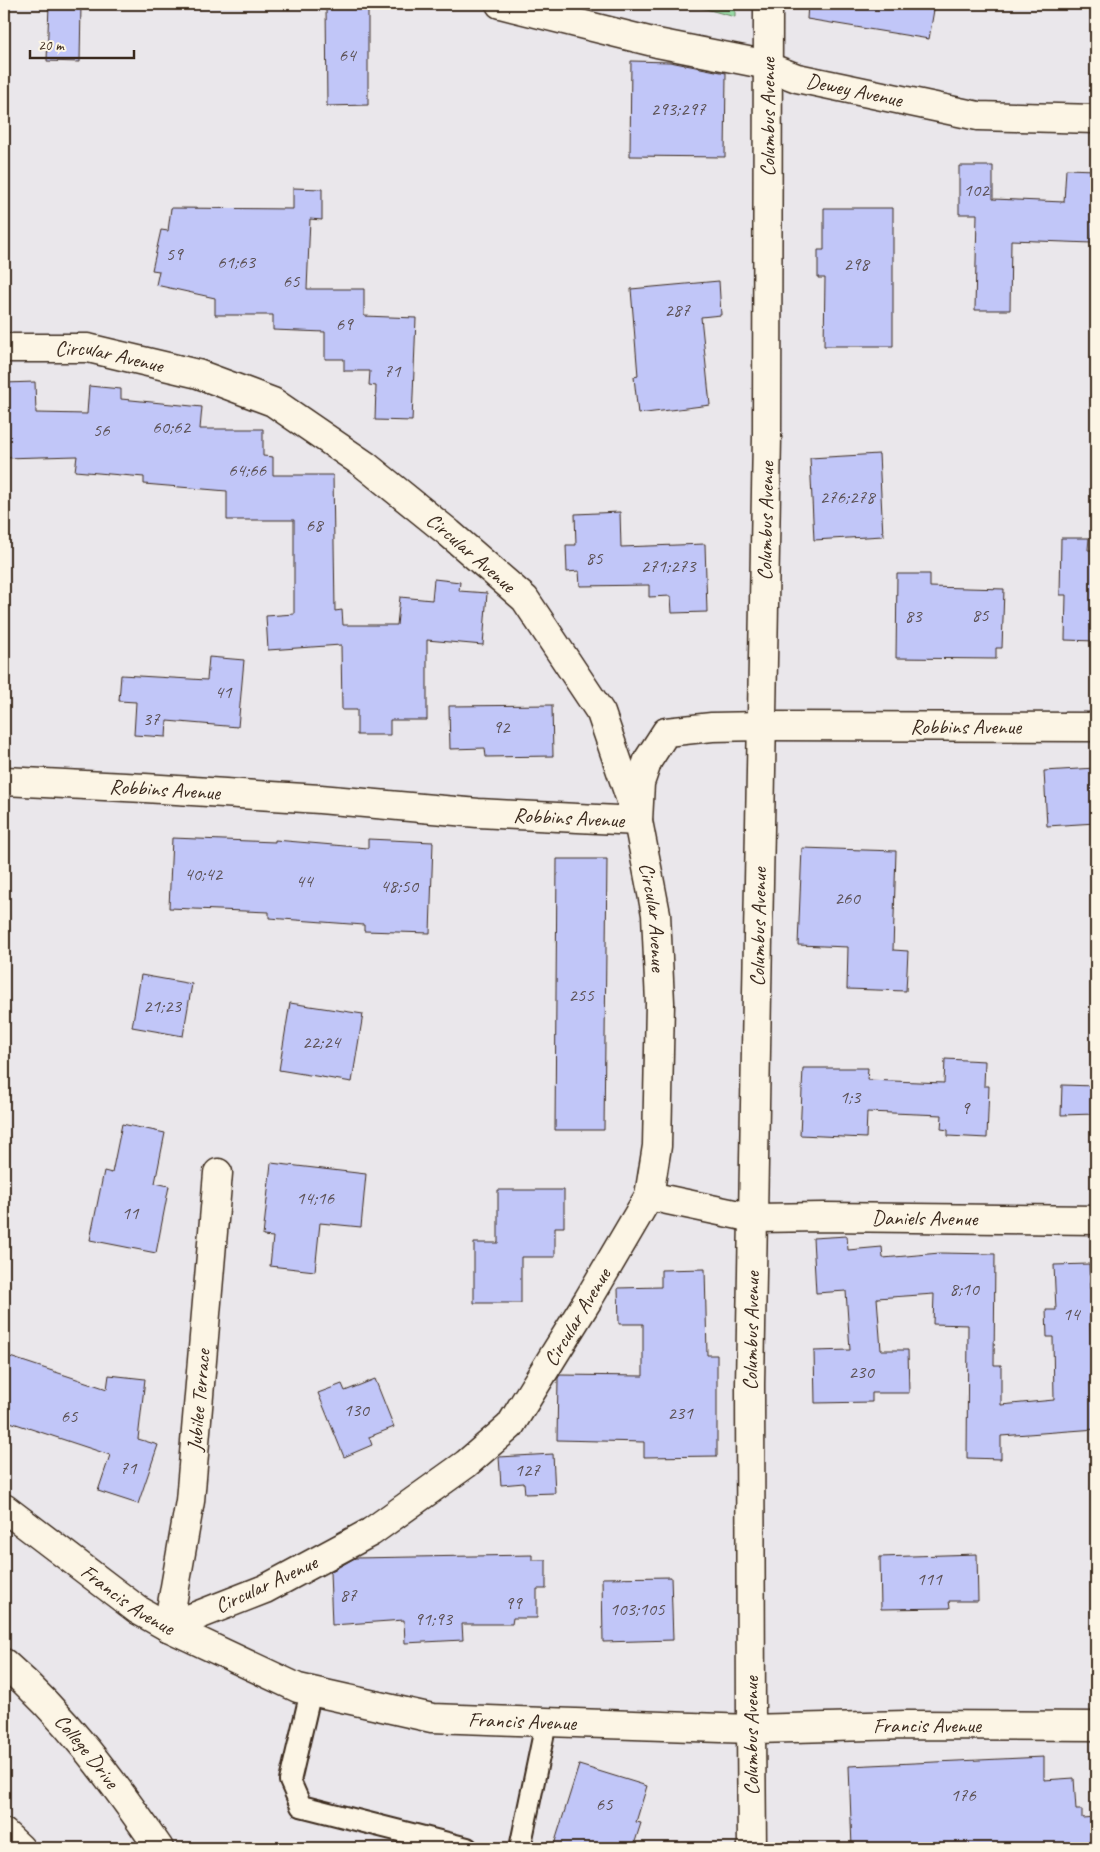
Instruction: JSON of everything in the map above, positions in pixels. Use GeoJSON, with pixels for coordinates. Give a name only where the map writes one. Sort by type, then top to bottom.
{"type":"FeatureCollection","features":[{"type":"Feature","properties":{"kind":"street","name":"Dewey Avenue"},"geometry":{"type":"LineString","coordinates":[[500,4],[657,43],[758,63],[797,78],[978,116],[1096,120]]}},
{"type":"Feature","properties":{"kind":"street","name":"Columbus Avenue"},"geometry":{"type":"LineString","coordinates":[[752,1848],[750,1384],[767,436],[766,205],[768,4]]}},
{"type":"Feature","properties":{"kind":"street","name":"Circular Avenue"},"geometry":{"type":"LineString","coordinates":[[4,348],[88,348],[198,374],[273,402],[364,465],[525,599],[601,713],[638,821],[656,914],[660,1003],[657,1146],[649,1196],[588,1300],[510,1426],[466,1464],[371,1532],[264,1589],[168,1627]]}},
{"type":"Feature","properties":{"kind":"street","name":"Robbins Avenue"},"geometry":{"type":"LineString","coordinates":[[4,781],[320,799],[478,813],[638,821],[640,783],[648,760],[666,732],[712,727],[762,726],[1096,727]]}},
{"type":"Feature","properties":{"kind":"street","name":"Jubilee Terrace"},"geometry":{"type":"LineString","coordinates":[[168,1627],[190,1501],[218,1173]]}},
{"type":"Feature","properties":{"kind":"street","name":"Daniels Avenue"},"geometry":{"type":"LineString","coordinates":[[649,1196],[752,1218],[1096,1220]]}},
{"type":"Feature","properties":{"kind":"street","name":"Francis Avenue"},"geometry":{"type":"LineString","coordinates":[[4,1508],[138,1610],[168,1627],[298,1688],[432,1718],[751,1729],[907,1725],[1096,1726]]}},
{"type":"Feature","properties":{"kind":"street","name":"College Drive"},"geometry":{"type":"LineString","coordinates":[[4,1663],[33,1688],[81,1743],[123,1796],[159,1848]]}},
{"type":"Feature","properties":{"kind":"street"},"geometry":{"type":"LineString","coordinates":[[4,1833],[20,1848]]}},
{"type":"Feature","properties":{"kind":"lane"},"geometry":{"type":"LineString","coordinates":[[311,1691],[290,1781],[301,1806],[467,1848]]}},
{"type":"Feature","properties":{"kind":"lane"},"geometry":{"type":"LineString","coordinates":[[520,1848],[546,1723]]}},
{"type":"Feature","properties":{"kind":"green space"},"geometry":{"type":"Polygon","coordinates":[[[688,4],[735,4],[735,17],[688,4]]]}},
{"type":"Feature","properties":{"kind":"building"},"geometry":{"type":"Polygon","coordinates":[[[49,4],[81,4],[80,62],[47,61],[49,4]]]}},
{"type":"Feature","properties":{"kind":"building"},"geometry":{"type":"Polygon","coordinates":[[[326,4],[368,4],[368,105],[327,106],[326,4]]]}},
{"type":"Feature","properties":{"kind":"building"},"geometry":{"type":"Polygon","coordinates":[[[808,4],[935,4],[929,39],[807,19],[808,4]]]}},
{"type":"Feature","properties":{"kind":"building"},"geometry":{"type":"Polygon","coordinates":[[[631,61],[670,62],[726,73],[725,157],[630,156],[631,61]]]}},
{"type":"Feature","properties":{"kind":"building"},"geometry":{"type":"Polygon","coordinates":[[[959,166],[993,166],[993,199],[1064,202],[1066,169],[1096,170],[1092,243],[1011,240],[1010,310],[975,310],[977,214],[959,214],[959,166]]]}},
{"type":"Feature","properties":{"kind":"building"},"geometry":{"type":"Polygon","coordinates":[[[293,188],[322,189],[322,220],[310,219],[307,289],[364,289],[364,316],[416,318],[412,421],[375,420],[376,386],[369,385],[370,371],[344,371],[344,359],[325,359],[325,332],[273,330],[273,315],[215,315],[215,298],[156,285],[159,271],[152,270],[161,230],[168,231],[171,208],[293,209],[293,188]]]}},
{"type":"Feature","properties":{"kind":"building"},"geometry":{"type":"Polygon","coordinates":[[[824,208],[893,208],[893,346],[824,346],[825,278],[818,278],[818,250],[824,250],[824,208]]]}},
{"type":"Feature","properties":{"kind":"building"},"geometry":{"type":"Polygon","coordinates":[[[719,281],[721,315],[701,317],[710,405],[638,414],[634,377],[638,376],[631,289],[719,281]]]}},
{"type":"Feature","properties":{"kind":"building"},"geometry":{"type":"Polygon","coordinates":[[[35,382],[36,413],[87,414],[89,386],[121,389],[121,399],[202,407],[200,429],[263,429],[263,456],[273,457],[273,475],[333,475],[335,611],[342,610],[343,625],[397,625],[400,597],[432,600],[434,579],[460,582],[459,591],[487,593],[483,645],[427,640],[427,720],[390,720],[390,735],[357,735],[357,710],[342,710],[341,645],[268,650],[266,616],[294,614],[294,520],[227,520],[227,491],[144,484],[144,477],[75,471],[77,456],[4,458],[4,383],[35,382]]]}},
{"type":"Feature","properties":{"kind":"building"},"geometry":{"type":"Polygon","coordinates":[[[879,454],[883,536],[814,540],[810,458],[879,454]]]}},
{"type":"Feature","properties":{"kind":"building"},"geometry":{"type":"Polygon","coordinates":[[[620,512],[621,547],[705,544],[707,612],[672,613],[671,596],[649,597],[649,585],[580,586],[579,571],[567,572],[566,545],[576,545],[575,514],[620,512]]]}},
{"type":"Feature","properties":{"kind":"building"},"geometry":{"type":"Polygon","coordinates":[[[1061,538],[1089,538],[1088,550],[1096,550],[1096,641],[1065,640],[1066,595],[1060,595],[1061,538]]]}},
{"type":"Feature","properties":{"kind":"building"},"geometry":{"type":"Polygon","coordinates":[[[897,574],[930,574],[930,587],[1004,589],[1002,648],[996,648],[996,659],[896,658],[897,574]]]}},
{"type":"Feature","properties":{"kind":"building"},"geometry":{"type":"Polygon","coordinates":[[[209,657],[244,660],[238,727],[167,721],[166,737],[134,735],[136,702],[119,701],[121,675],[207,680],[209,657]]]}},
{"type":"Feature","properties":{"kind":"building"},"geometry":{"type":"Polygon","coordinates":[[[552,705],[553,756],[486,757],[485,748],[450,749],[449,706],[552,705]]]}},
{"type":"Feature","properties":{"kind":"building"},"geometry":{"type":"Polygon","coordinates":[[[1096,768],[1096,823],[1047,826],[1044,771],[1096,768]]]}},
{"type":"Feature","properties":{"kind":"building"},"geometry":{"type":"Polygon","coordinates":[[[172,838],[275,842],[275,840],[368,848],[368,839],[433,842],[430,933],[364,931],[364,925],[269,918],[269,912],[169,908],[172,838]]]}},
{"type":"Feature","properties":{"kind":"building"},"geometry":{"type":"Polygon","coordinates":[[[802,848],[896,851],[893,950],[908,951],[906,991],[847,989],[848,947],[798,945],[802,848]]]}},
{"type":"Feature","properties":{"kind":"building"},"geometry":{"type":"Polygon","coordinates":[[[557,859],[607,859],[604,1130],[555,1130],[557,859]]]}},
{"type":"Feature","properties":{"kind":"building"},"geometry":{"type":"Polygon","coordinates":[[[141,975],[192,984],[183,1036],[132,1027],[141,975]]]}},
{"type":"Feature","properties":{"kind":"building"},"geometry":{"type":"Polygon","coordinates":[[[290,1003],[363,1014],[352,1082],[279,1070],[290,1003]]]}},
{"type":"Feature","properties":{"kind":"building"},"geometry":{"type":"Polygon","coordinates":[[[945,1059],[985,1061],[984,1086],[989,1086],[987,1138],[948,1136],[948,1130],[941,1129],[942,1115],[867,1112],[866,1138],[800,1135],[803,1068],[868,1068],[867,1080],[944,1083],[945,1059]]]}},
{"type":"Feature","properties":{"kind":"building"},"geometry":{"type":"Polygon","coordinates":[[[1062,1085],[1096,1086],[1096,1114],[1061,1115],[1062,1085]]]}},
{"type":"Feature","properties":{"kind":"building"},"geometry":{"type":"Polygon","coordinates":[[[122,1124],[165,1133],[155,1183],[169,1186],[156,1253],[90,1240],[104,1171],[112,1173],[122,1124]]]}},
{"type":"Feature","properties":{"kind":"building"},"geometry":{"type":"Polygon","coordinates":[[[271,1163],[366,1174],[361,1227],[320,1223],[315,1271],[270,1266],[273,1237],[263,1236],[271,1163]]]}},
{"type":"Feature","properties":{"kind":"building"},"geometry":{"type":"Polygon","coordinates":[[[498,1190],[564,1190],[564,1227],[555,1227],[555,1257],[521,1257],[521,1303],[474,1303],[474,1243],[498,1243],[498,1190]]]}},
{"type":"Feature","properties":{"kind":"building"},"geometry":{"type":"Polygon","coordinates":[[[847,1236],[848,1250],[882,1247],[883,1258],[940,1253],[995,1254],[994,1365],[1001,1365],[1001,1405],[1054,1400],[1053,1337],[1047,1337],[1046,1310],[1056,1310],[1054,1265],[1089,1264],[1090,1289],[1096,1289],[1096,1317],[1090,1317],[1092,1398],[1096,1397],[1096,1429],[1001,1436],[1001,1459],[967,1458],[968,1325],[933,1324],[934,1294],[877,1298],[881,1350],[908,1350],[909,1393],[872,1393],[872,1402],[815,1403],[814,1351],[850,1350],[846,1291],[816,1293],[813,1238],[847,1236]]]}},
{"type":"Feature","properties":{"kind":"building"},"geometry":{"type":"Polygon","coordinates":[[[705,1269],[707,1355],[717,1355],[717,1456],[644,1457],[644,1442],[557,1440],[558,1378],[560,1375],[643,1376],[643,1324],[619,1324],[618,1288],[661,1287],[661,1270],[705,1269]]]}},
{"type":"Feature","properties":{"kind":"building"},"geometry":{"type":"Polygon","coordinates":[[[4,1355],[107,1389],[109,1375],[145,1379],[138,1439],[158,1445],[138,1504],[98,1491],[110,1455],[4,1420],[4,1355]]]}},
{"type":"Feature","properties":{"kind":"building"},"geometry":{"type":"Polygon","coordinates":[[[375,1379],[394,1427],[369,1437],[372,1445],[344,1457],[318,1393],[342,1384],[345,1391],[375,1379]]]}},
{"type":"Feature","properties":{"kind":"building"},"geometry":{"type":"Polygon","coordinates":[[[553,1454],[555,1493],[525,1494],[524,1483],[501,1485],[499,1457],[553,1454]]]}},
{"type":"Feature","properties":{"kind":"building"},"geometry":{"type":"Polygon","coordinates":[[[977,1554],[978,1601],[949,1601],[950,1608],[881,1609],[880,1557],[977,1554]]]}},
{"type":"Feature","properties":{"kind":"building"},"geometry":{"type":"Polygon","coordinates":[[[532,1555],[532,1560],[546,1560],[546,1589],[537,1589],[537,1618],[513,1618],[512,1624],[462,1624],[463,1640],[405,1643],[404,1620],[332,1625],[330,1572],[355,1558],[532,1555]]]}},
{"type":"Feature","properties":{"kind":"building"},"geometry":{"type":"Polygon","coordinates":[[[671,1577],[673,1640],[603,1642],[602,1578],[671,1577]]]}},
{"type":"Feature","properties":{"kind":"building"},"geometry":{"type":"Polygon","coordinates":[[[1044,1757],[1044,1780],[1074,1778],[1076,1810],[1082,1810],[1082,1818],[1096,1817],[1096,1848],[852,1848],[849,1766],[1044,1757]]]}},
{"type":"Feature","properties":{"kind":"building"},"geometry":{"type":"Polygon","coordinates":[[[579,1765],[647,1786],[636,1822],[641,1823],[633,1848],[553,1848],[579,1765]]]}}]}
